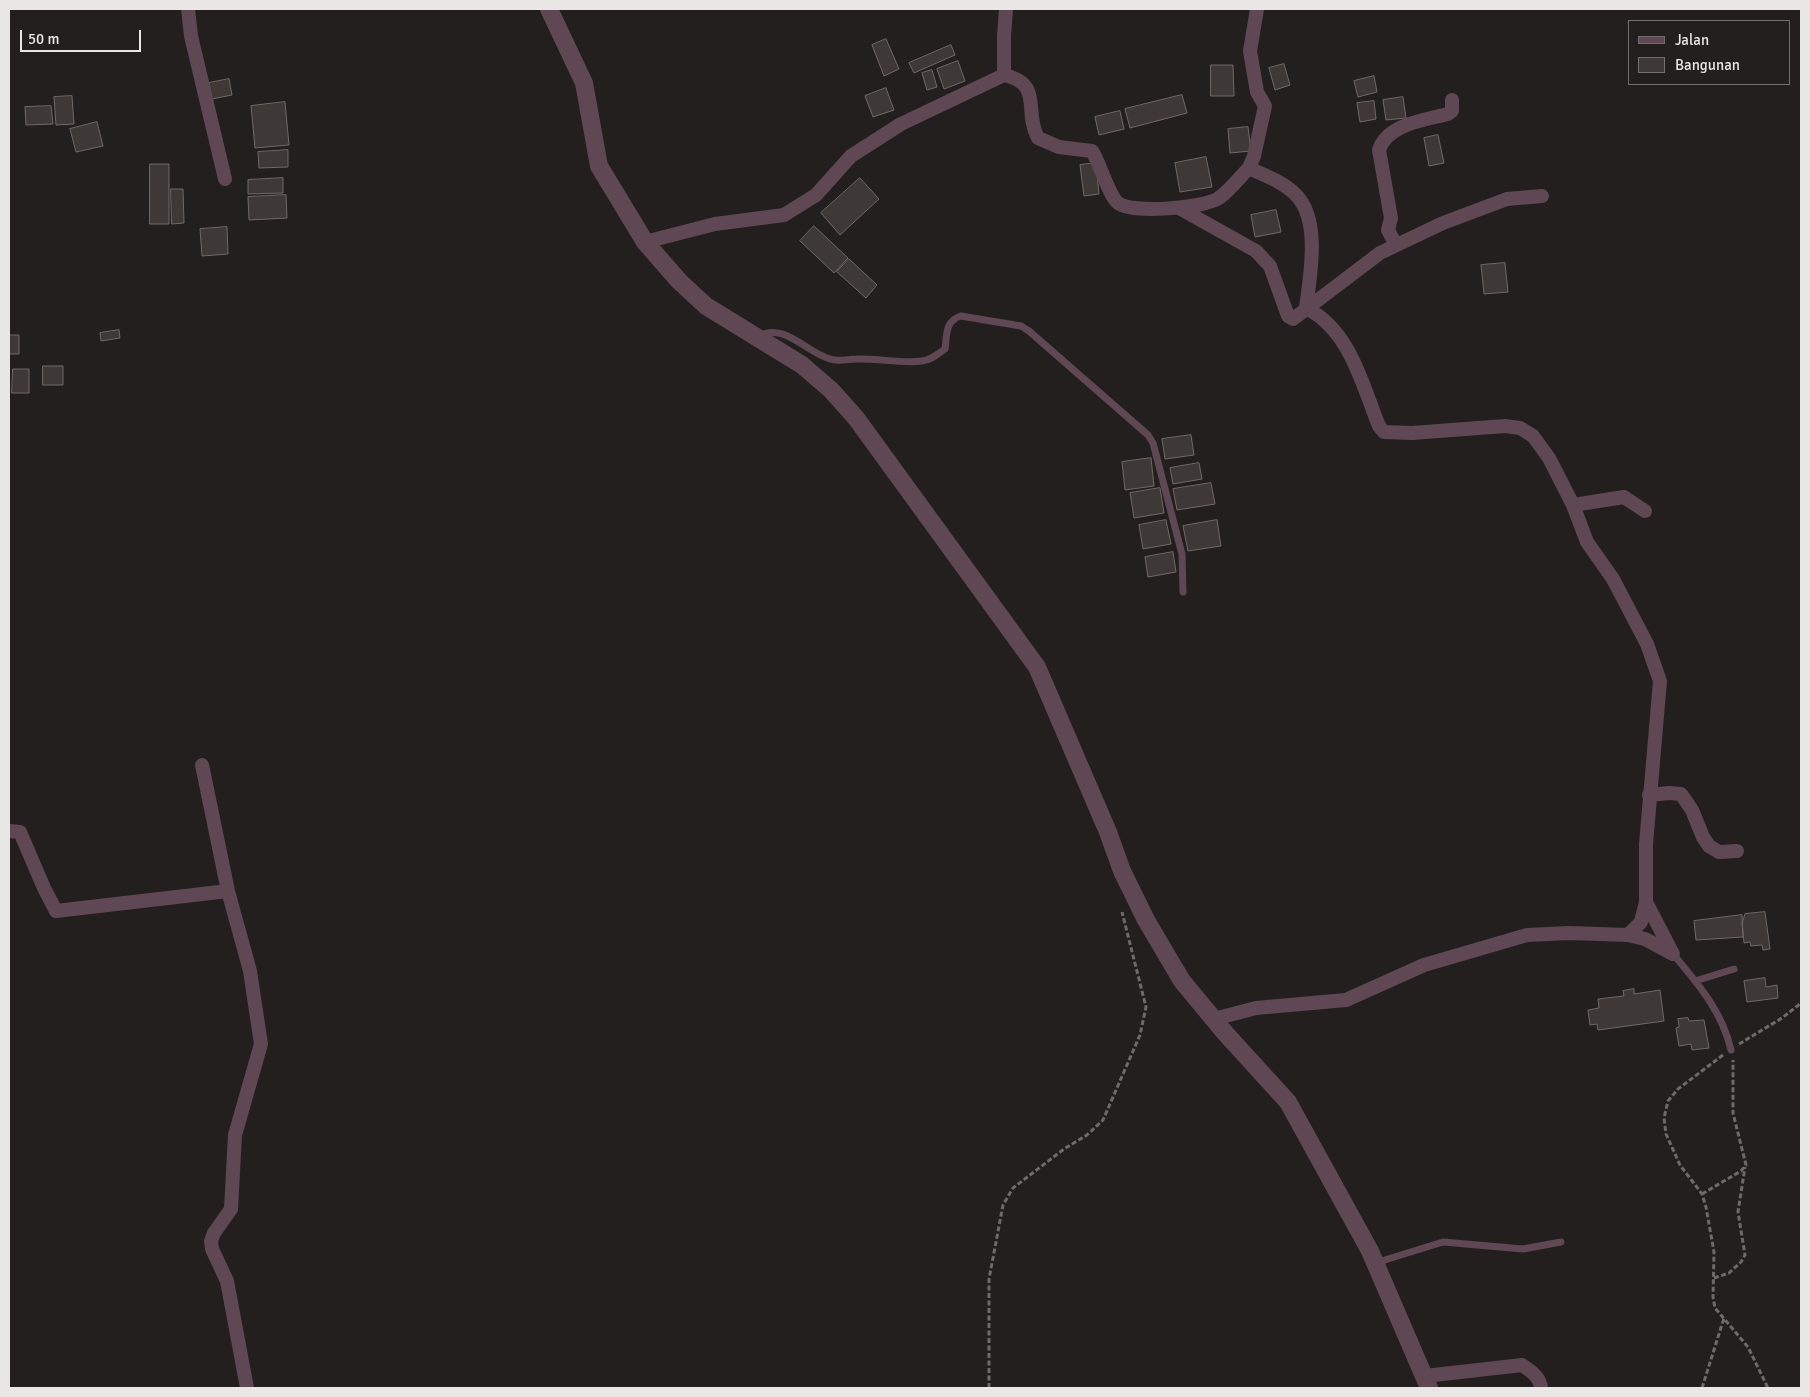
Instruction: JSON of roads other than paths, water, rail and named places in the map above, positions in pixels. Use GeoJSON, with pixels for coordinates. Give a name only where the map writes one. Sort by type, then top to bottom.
{"type":"FeatureCollection","features":[{"type":"Feature","properties":{"kind":"street"},"geometry":{"type":"LineString","coordinates":[[188,9],[191,36],[225,179]]}},
{"type":"Feature","properties":{"kind":"street"},"geometry":{"type":"LineString","coordinates":[[549,9],[584,82],[599,166],[645,242],[679,281],[706,306],[814,374],[856,418],[1030,654],[1061,718],[1122,871],[1146,920],[1182,981],[1288,1102],[1356,1224],[1427,1382],[1522,1365],[1532,1372],[1541,1383],[1542,1388]]}},
{"type":"Feature","properties":{"kind":"street"},"geometry":{"type":"LineString","coordinates":[[1004,75],[1006,9]]}},
{"type":"Feature","properties":{"kind":"street"},"geometry":{"type":"LineString","coordinates":[[645,242],[715,224],[784,215],[816,195],[851,156],[901,124],[1004,75],[1016,78],[1028,87],[1038,138],[1059,147],[1092,151],[1118,203],[1123,206],[1165,210],[1206,204],[1218,198],[1249,168],[1254,156],[1265,106],[1257,92],[1250,51],[1256,9]]}},
{"type":"Feature","properties":{"kind":"street"},"geometry":{"type":"LineString","coordinates":[[1396,245],[1388,230],[1391,218],[1379,150],[1381,143],[1386,135],[1408,125],[1448,114],[1453,106],[1452,100]]}},
{"type":"Feature","properties":{"kind":"street"},"geometry":{"type":"LineString","coordinates":[[1249,168],[1283,184],[1297,195],[1306,208],[1311,221],[1306,308]]}},
{"type":"Feature","properties":{"kind":"street"},"geometry":{"type":"LineString","coordinates":[[1179,208],[1256,251],[1270,266],[1289,318],[1295,319],[1306,308],[1380,253],[1396,245],[1443,223],[1507,199],[1542,196]]}},
{"type":"Feature","properties":{"kind":"street"},"geometry":{"type":"LineString","coordinates":[[1306,308],[1316,313],[1327,323],[1348,348],[1379,426],[1384,432],[1412,433],[1505,426],[1520,428],[1533,436],[1549,458],[1573,505],[1587,542],[1613,579],[1647,644],[1660,681],[1649,796],[1646,844],[1646,902],[1641,922],[1628,935]]}},
{"type":"Feature","properties":{"kind":"street"},"geometry":{"type":"LineString","coordinates":[[1573,505],[1624,497],[1646,511]]}},
{"type":"Feature","properties":{"kind":"street"},"geometry":{"type":"LineString","coordinates":[[202,765],[228,891],[250,971],[262,1044],[234,1136],[231,1209],[214,1233],[211,1242],[212,1249],[227,1281],[247,1388]]}},
{"type":"Feature","properties":{"kind":"street"},"geometry":{"type":"LineString","coordinates":[[1649,796],[1669,793],[1681,794],[1692,810],[1703,837],[1709,846],[1719,852],[1737,851]]}},
{"type":"Feature","properties":{"kind":"street"},"geometry":{"type":"LineString","coordinates":[[9,831],[20,832],[56,911],[228,891]]}},
{"type":"Feature","properties":{"kind":"street"},"geometry":{"type":"LineString","coordinates":[[1646,902],[1673,954]]}},
{"type":"Feature","properties":{"kind":"street"},"geometry":{"type":"LineString","coordinates":[[1214,1019],[1256,1008],[1346,1000],[1424,965],[1527,935],[1570,933],[1628,935],[1645,939],[1673,954]]}},
{"type":"Feature","properties":{"kind":"lane"},"geometry":{"type":"LineString","coordinates":[[757,338],[769,331],[774,332],[797,341],[828,359],[922,361],[935,356],[945,349],[948,325],[953,318],[961,316],[1022,326],[1148,435],[1153,443],[1182,554],[1182,592]]}},
{"type":"Feature","properties":{"kind":"lane"},"geometry":{"type":"LineString","coordinates":[[1673,954],[1695,981],[1720,1018],[1731,1050]]}},
{"type":"Feature","properties":{"kind":"lane"},"geometry":{"type":"LineString","coordinates":[[1695,981],[1734,969]]}},
{"type":"Feature","properties":{"kind":"lane"},"geometry":{"type":"LineString","coordinates":[[1375,1263],[1443,1242],[1523,1249],[1561,1242]]}}]}
